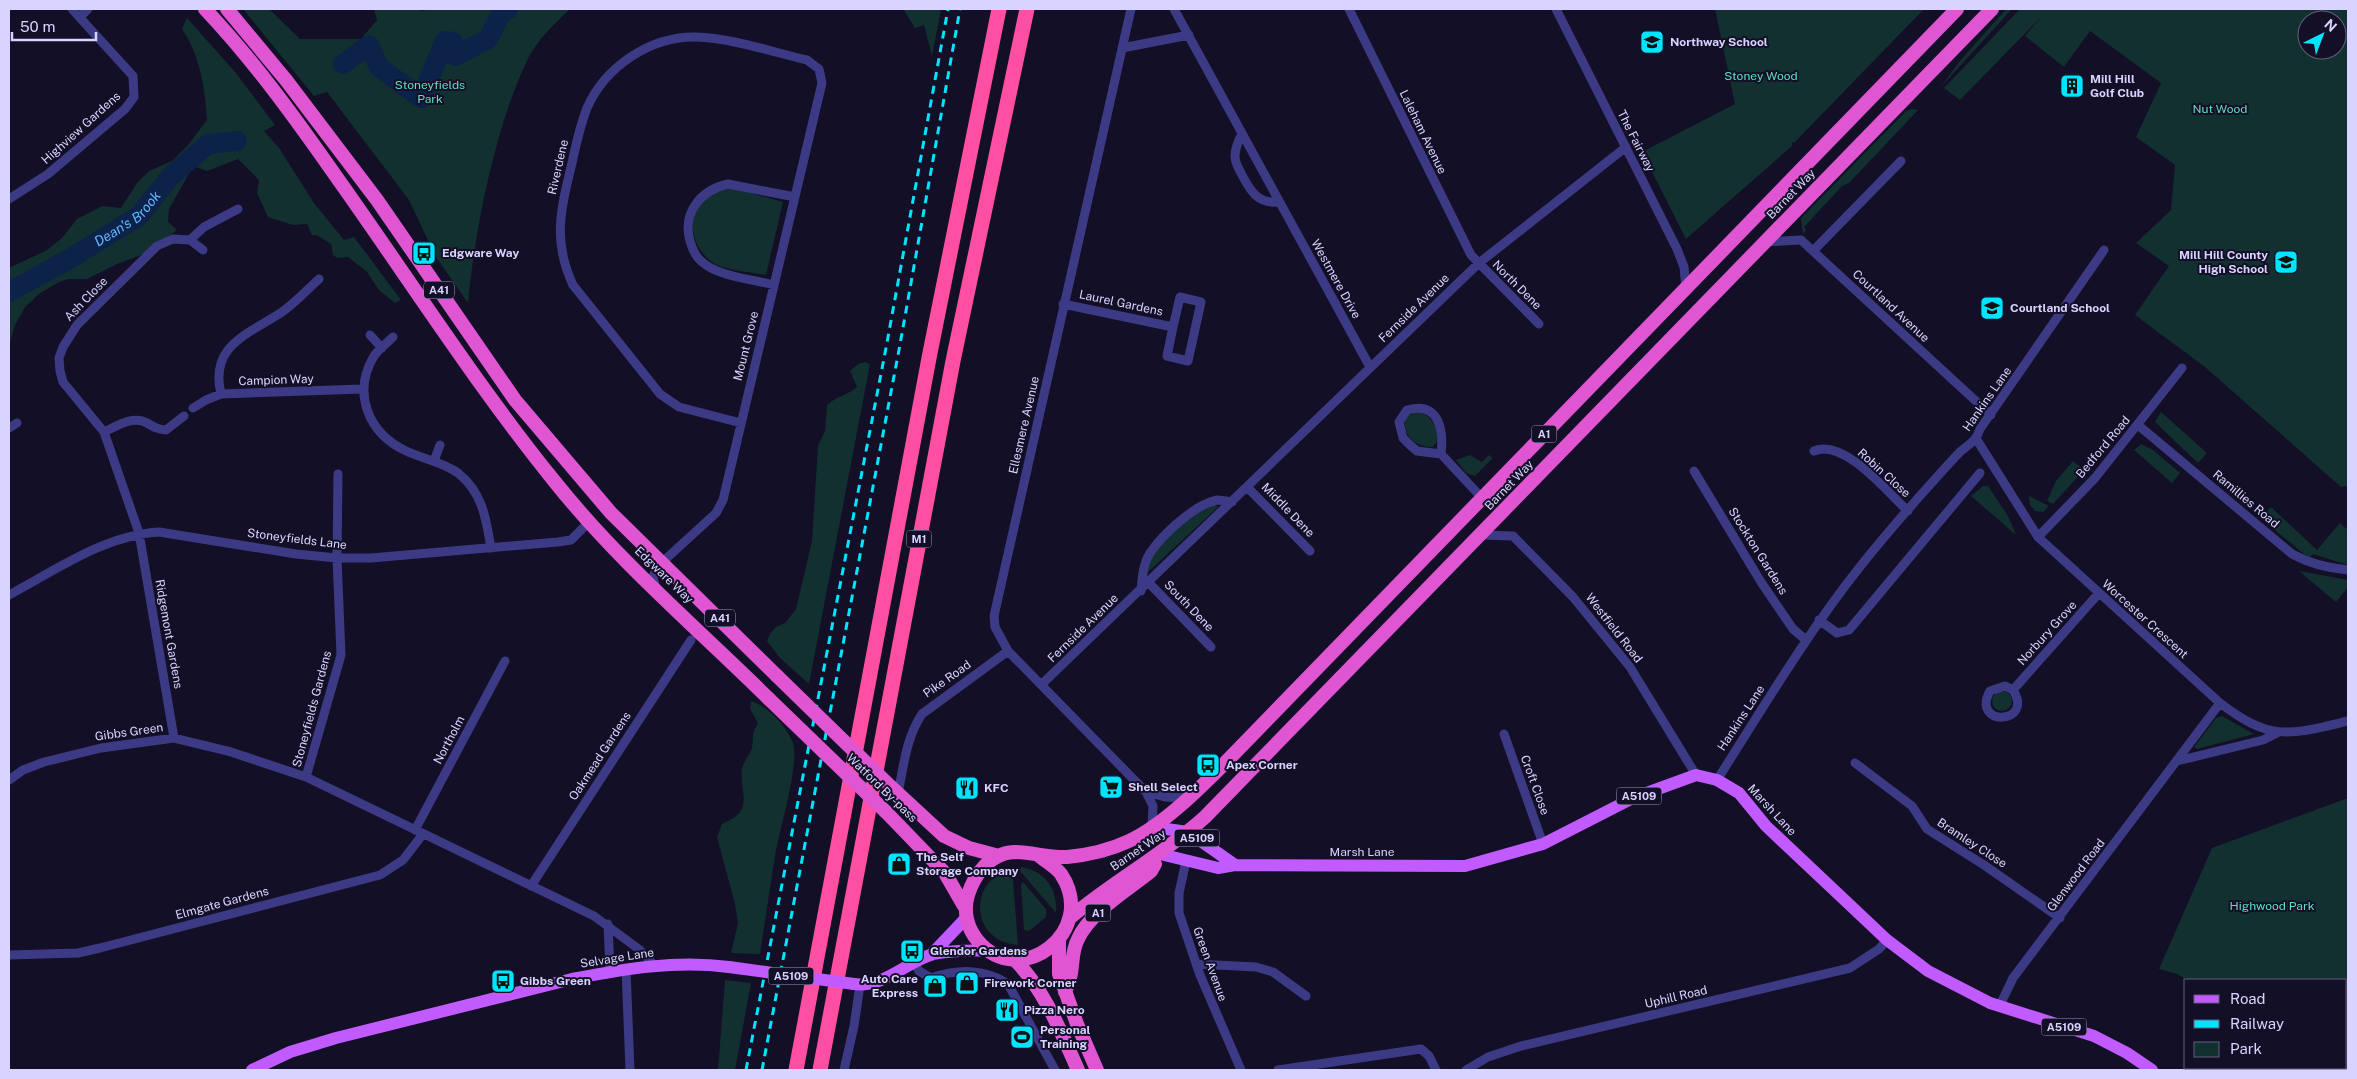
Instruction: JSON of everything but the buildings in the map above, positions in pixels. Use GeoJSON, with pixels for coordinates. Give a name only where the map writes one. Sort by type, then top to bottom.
{"type":"FeatureCollection","features":[{"type":"Feature","properties":{"kind":"highway","name":"Edgware Way"},"geometry":{"type":"LineString","coordinates":[[205,9],[275,90],[501,411],[554,482],[589,522],[769,699]]}},
{"type":"Feature","properties":{"kind":"highway","name":"Edgware Way"},"geometry":{"type":"LineString","coordinates":[[227,9],[286,80],[377,200],[515,400],[611,513],[662,562]]}},
{"type":"Feature","properties":{"kind":"highway","name":"M1"},"geometry":{"type":"LineString","coordinates":[[796,1070],[929,358],[999,9]]}},
{"type":"Feature","properties":{"kind":"highway","name":"M1"},"geometry":{"type":"LineString","coordinates":[[820,1070],[953,361],[1027,9]]}},
{"type":"Feature","properties":{"kind":"highway","name":"Barnet Way"},"geometry":{"type":"LineString","coordinates":[[1038,855],[1066,857],[1112,848],[1152,828],[1188,798],[1226,763],[1957,9]]}},
{"type":"Feature","properties":{"kind":"highway","name":"Barnet Way"},"geometry":{"type":"LineString","coordinates":[[1071,917],[1188,832],[1246,777],[1992,9]]}},
{"type":"Feature","properties":{"kind":"highway","name":"A41"},"geometry":{"type":"LineString","coordinates":[[662,562],[895,790]]}},
{"type":"Feature","properties":{"kind":"highway","name":"Watford By-pass"},"geometry":{"type":"LineString","coordinates":[[769,699],[946,873],[966,912]]}},
{"type":"Feature","properties":{"kind":"highway","name":"Watford By-pass"},"geometry":{"type":"LineString","coordinates":[[895,790],[944,836],[969,848],[999,856]]}},
{"type":"Feature","properties":{"kind":"highway"},"geometry":{"type":"LineString","coordinates":[[1014,852],[1038,855],[1060,872],[1070,893],[1071,917],[1059,940],[1048,949],[1030,958],[1014,960],[989,950],[978,941],[966,912],[971,884],[980,870],[999,856],[1014,852]]}},
{"type":"Feature","properties":{"kind":"highway","name":"A1"},"geometry":{"type":"LineString","coordinates":[[1065,992],[1071,974],[1073,952],[1078,938],[1086,926],[1096,914],[1151,871],[1160,854]]}},
{"type":"Feature","properties":{"kind":"highway"},"geometry":{"type":"LineString","coordinates":[[1059,940],[1059,974],[1098,1070]]}},
{"type":"Feature","properties":{"kind":"highway"},"geometry":{"type":"LineString","coordinates":[[1014,960],[1026,970],[1042,995],[1078,1070]]}},
{"type":"Feature","properties":{"kind":"main road","name":"Marsh Lane"},"geometry":{"type":"LineString","coordinates":[[1160,854],[1218,868],[1235,865],[1465,866],[1543,844],[1633,798],[1696,776],[1717,780],[1739,793],[1766,826],[1887,940],[1928,971],[1971,995],[1999,1007],[2094,1036],[2127,1053],[2152,1070]]}},
{"type":"Feature","properties":{"kind":"main road","name":"A5109"},"geometry":{"type":"LineString","coordinates":[[1152,828],[1188,832],[1235,865]]}},
{"type":"Feature","properties":{"kind":"main road","name":"Selvage Lane"},"geometry":{"type":"LineString","coordinates":[[931,955],[966,912]]}},
{"type":"Feature","properties":{"kind":"main road","name":"Selvage Lane"},"geometry":{"type":"LineString","coordinates":[[252,1070],[290,1052],[336,1038],[610,971],[684,964],[729,967],[857,984],[888,977],[931,955],[989,950]]}},
{"type":"Feature","properties":{"kind":"street"},"geometry":{"type":"LineString","coordinates":[[72,9],[80,17],[88,9]]}},
{"type":"Feature","properties":{"kind":"street","name":"Ellesmere Avenue"},"geometry":{"type":"LineString","coordinates":[[1130,9],[994,616],[995,628],[1008,651],[1146,792],[1154,806],[1152,828]]}},
{"type":"Feature","properties":{"kind":"street","name":"Westmere Drive"},"geometry":{"type":"LineString","coordinates":[[1174,9],[1370,367]]}},
{"type":"Feature","properties":{"kind":"street","name":"Laleham Avenue"},"geometry":{"type":"LineString","coordinates":[[1349,9],[1450,216],[1471,255],[1479,263]]}},
{"type":"Feature","properties":{"kind":"street","name":"The Fairway"},"geometry":{"type":"LineString","coordinates":[[1556,9],[1677,249],[1684,267],[1686,288]]}},
{"type":"Feature","properties":{"kind":"street","name":"Highview Gardens"},"geometry":{"type":"LineString","coordinates":[[9,199],[48,174],[125,109],[134,96],[133,76],[80,17]]}},
{"type":"Feature","properties":{"kind":"street"},"geometry":{"type":"LineString","coordinates":[[1122,48],[1189,35]]}},
{"type":"Feature","properties":{"kind":"street","name":"Riverdene"},"geometry":{"type":"LineString","coordinates":[[741,424],[679,407],[667,401],[573,285],[561,250],[560,213],[580,128],[597,91],[623,62],[640,51],[676,39],[696,37],[721,40],[807,60],[819,69],[822,83]]}},
{"type":"Feature","properties":{"kind":"street","name":"Mount Grove"},"geometry":{"type":"LineString","coordinates":[[656,589],[653,573],[662,562],[720,507],[822,83]]}},
{"type":"Feature","properties":{"kind":"street"},"geometry":{"type":"LineString","coordinates":[[1242,134],[1235,157],[1251,192],[1258,199],[1268,203],[1280,202]]}},
{"type":"Feature","properties":{"kind":"street","name":"Fernside Avenue"},"geometry":{"type":"LineString","coordinates":[[1042,684],[1479,263],[1626,147]]}},
{"type":"Feature","properties":{"kind":"street"},"geometry":{"type":"LineString","coordinates":[[1813,251],[1901,161]]}},
{"type":"Feature","properties":{"kind":"street"},"geometry":{"type":"LineString","coordinates":[[774,285],[724,272],[700,261],[693,250],[687,227],[696,203],[704,194],[717,187],[728,184],[795,197]]}},
{"type":"Feature","properties":{"kind":"street"},"geometry":{"type":"LineString","coordinates":[[203,250],[190,240],[204,227],[238,209]]}},
{"type":"Feature","properties":{"kind":"street","name":"Ash Close"},"geometry":{"type":"LineString","coordinates":[[140,533],[104,432],[63,382],[60,358],[62,347],[77,325],[157,246],[173,239],[190,240]]}},
{"type":"Feature","properties":{"kind":"street","name":"Courtland Avenue"},"geometry":{"type":"LineString","coordinates":[[1765,242],[1801,240],[1991,415]]}},
{"type":"Feature","properties":{"kind":"street","name":"Hankins Lane"},"geometry":{"type":"LineString","coordinates":[[1717,780],[1819,620],[1860,567],[1957,454],[1977,440],[1980,429],[2104,250]]}},
{"type":"Feature","properties":{"kind":"street","name":"North Dene"},"geometry":{"type":"LineString","coordinates":[[1479,263],[1538,324]]}},
{"type":"Feature","properties":{"kind":"street"},"geometry":{"type":"LineString","coordinates":[[221,394],[218,373],[225,353],[250,330],[284,311],[319,279]]}},
{"type":"Feature","properties":{"kind":"street","name":"Laurel Gardens"},"geometry":{"type":"LineString","coordinates":[[1180,297],[1201,302],[1188,361],[1167,356],[1172,327],[1180,297]]}},
{"type":"Feature","properties":{"kind":"street","name":"Laurel Gardens"},"geometry":{"type":"LineString","coordinates":[[1064,304],[1172,327]]}},
{"type":"Feature","properties":{"kind":"street"},"geometry":{"type":"LineString","coordinates":[[370,335],[382,348]]}},
{"type":"Feature","properties":{"kind":"street"},"geometry":{"type":"LineString","coordinates":[[393,337],[370,364],[362,389],[366,410],[377,428],[398,447],[458,473],[475,492],[484,511],[491,548]]}},
{"type":"Feature","properties":{"kind":"street","name":"Bedford Road"},"geometry":{"type":"LineString","coordinates":[[2038,537],[2095,478],[2182,368]]}},
{"type":"Feature","properties":{"kind":"street","name":"Campion Way"},"geometry":{"type":"LineString","coordinates":[[193,408],[221,394],[362,389]]}},
{"type":"Feature","properties":{"kind":"street"},"geometry":{"type":"LineString","coordinates":[[1441,454],[1443,436],[1438,420],[1430,412],[1422,408],[1407,410],[1399,422],[1403,438],[1417,451],[1441,454],[1482,498]]}},
{"type":"Feature","properties":{"kind":"street"},"geometry":{"type":"LineString","coordinates":[[104,432],[126,422],[137,420],[146,422],[157,430],[166,430],[184,416]]}},
{"type":"Feature","properties":{"kind":"street"},"geometry":{"type":"LineString","coordinates":[[9,428],[17,423]]}},
{"type":"Feature","properties":{"kind":"street","name":"Ramillies Road"},"geometry":{"type":"LineString","coordinates":[[2138,425],[2292,554],[2322,566],[2348,570]]}},
{"type":"Feature","properties":{"kind":"street","name":"Worcester Crescent"},"geometry":{"type":"LineString","coordinates":[[1977,440],[2038,537],[2220,703],[2240,719],[2258,728],[2277,733],[2294,733],[2348,721]]}},
{"type":"Feature","properties":{"kind":"street"},"geometry":{"type":"LineString","coordinates":[[434,461],[440,445]]}},
{"type":"Feature","properties":{"kind":"street","name":"Robin Close"},"geometry":{"type":"LineString","coordinates":[[1814,451],[1821,448],[1829,448],[1847,456],[1908,511]]}},
{"type":"Feature","properties":{"kind":"street","name":"Stockton Gardens"},"geometry":{"type":"LineString","coordinates":[[1694,471],[1761,582],[1793,629],[1806,640]]}},
{"type":"Feature","properties":{"kind":"street"},"geometry":{"type":"LineString","coordinates":[[1819,620],[1837,633],[1849,630],[1980,473]]}},
{"type":"Feature","properties":{"kind":"street","name":"Stoneyfields Gardens"},"geometry":{"type":"LineString","coordinates":[[306,777],[341,654],[337,558],[338,474]]}},
{"type":"Feature","properties":{"kind":"street","name":"Middle Dene"},"geometry":{"type":"LineString","coordinates":[[1248,487],[1310,551]]}},
{"type":"Feature","properties":{"kind":"street"},"geometry":{"type":"LineString","coordinates":[[1141,590],[1142,574],[1150,553],[1192,511],[1205,504],[1219,500],[1232,502]]}},
{"type":"Feature","properties":{"kind":"street","name":"Stoneyfields Lane"},"geometry":{"type":"LineString","coordinates":[[9,595],[108,543],[140,533],[159,532],[296,554],[337,558],[371,558],[571,540],[589,522]]}},
{"type":"Feature","properties":{"kind":"street","name":"Ridgemont Gardens"},"geometry":{"type":"LineString","coordinates":[[140,533],[174,738]]}},
{"type":"Feature","properties":{"kind":"street","name":"Westfield Road"},"geometry":{"type":"LineString","coordinates":[[1481,536],[1513,536],[1573,597],[1630,667],[1696,776]]}},
{"type":"Feature","properties":{"kind":"street","name":"South Dene"},"geometry":{"type":"LineString","coordinates":[[1149,583],[1210,647]]}},
{"type":"Feature","properties":{"kind":"street","name":"Norbury Grove"},"geometry":{"type":"LineString","coordinates":[[2013,690],[2099,593]]}},
{"type":"Feature","properties":{"kind":"street","name":"Oakmead Gardens"},"geometry":{"type":"LineString","coordinates":[[531,886],[691,640]]}},
{"type":"Feature","properties":{"kind":"street","name":"Pike Road"},"geometry":{"type":"LineString","coordinates":[[895,790],[912,728],[922,714],[1008,651]]}},
{"type":"Feature","properties":{"kind":"street","name":"Northolm"},"geometry":{"type":"LineString","coordinates":[[419,832],[505,661]]}},
{"type":"Feature","properties":{"kind":"street","name":"Glenwood Road"},"geometry":{"type":"LineString","coordinates":[[1999,1007],[2013,978],[2220,703]]}},
{"type":"Feature","properties":{"kind":"street"},"geometry":{"type":"LineString","coordinates":[[2177,761],[2263,740],[2277,733]]}},
{"type":"Feature","properties":{"kind":"street","name":"Croft Close"},"geometry":{"type":"LineString","coordinates":[[1504,734],[1543,844]]}},
{"type":"Feature","properties":{"kind":"street","name":"Gibbs Green"},"geometry":{"type":"LineString","coordinates":[[9,780],[23,770],[44,762],[101,748],[174,738],[228,751],[306,777],[608,924],[655,966]]}},
{"type":"Feature","properties":{"kind":"street","name":"Bramley Close"},"geometry":{"type":"LineString","coordinates":[[1855,763],[1912,806],[1927,830],[1984,865],[2060,918]]}},
{"type":"Feature","properties":{"kind":"street"},"geometry":{"type":"LineString","coordinates":[[1146,792],[1165,797],[1188,798]]}},
{"type":"Feature","properties":{"kind":"street","name":"Elmgate Gardens"},"geometry":{"type":"LineString","coordinates":[[9,955],[78,952],[100,948],[380,875],[402,860],[419,832]]}},
{"type":"Feature","properties":{"kind":"street","name":"Green Avenue"},"geometry":{"type":"LineString","coordinates":[[1186,861],[1179,893],[1179,913],[1196,964],[1235,1060],[1242,1070]]}},
{"type":"Feature","properties":{"kind":"street"},"geometry":{"type":"LineString","coordinates":[[608,924],[610,971]]}},
{"type":"Feature","properties":{"kind":"street","name":"Uphill Road"},"geometry":{"type":"LineString","coordinates":[[1466,1070],[1488,1057],[1521,1046],[1850,968],[1879,949],[1887,940]]}},
{"type":"Feature","properties":{"kind":"street"},"geometry":{"type":"LineString","coordinates":[[914,963],[919,971],[930,978],[948,972],[970,971],[1000,978],[1008,984],[1055,1070]]}},
{"type":"Feature","properties":{"kind":"street"},"geometry":{"type":"LineString","coordinates":[[1196,964],[1256,967],[1273,972],[1306,996]]}},
{"type":"Feature","properties":{"kind":"street"},"geometry":{"type":"LineString","coordinates":[[626,969],[630,1070]]}},
{"type":"Feature","properties":{"kind":"street"},"geometry":{"type":"LineString","coordinates":[[844,1070],[854,1026],[857,984]]}},
{"type":"Feature","properties":{"kind":"street"},"geometry":{"type":"LineString","coordinates":[[1278,1070],[1421,1050],[1429,1056],[1436,1070]]}},
{"type":"Feature","properties":{"kind":"green space","name":"Stoneyfields Park"},"geometry":{"type":"Polygon","coordinates":[[[243,9],[269,9],[300,39],[361,39],[377,20],[374,9],[419,9],[421,11],[432,9],[570,9],[533,49],[504,120],[481,213],[468,303],[436,257],[409,200],[327,92],[314,96],[243,9]]]}},
{"type":"Feature","properties":{"kind":"green space"},"geometry":{"type":"Polygon","coordinates":[[[903,9],[941,9],[932,56],[924,25],[915,28],[903,9]]]}},
{"type":"Feature","properties":{"kind":"green space","name":"Stoney Wood"},"geometry":{"type":"Polygon","coordinates":[[[1715,9],[1924,9],[1794,143],[1792,142],[1792,146],[1686,239],[1642,152],[1735,104],[1715,9]]]}},
{"type":"Feature","properties":{"kind":"green space"},"geometry":{"type":"Polygon","coordinates":[[[2006,9],[2012,9],[1940,88],[1959,62],[2006,9]]]}},
{"type":"Feature","properties":{"kind":"green space","name":"Nut Wood"},"geometry":{"type":"Polygon","coordinates":[[[2020,9],[2348,9],[2348,486],[2341,487],[2205,367],[2135,315],[2169,266],[2136,243],[2171,210],[2175,165],[2136,137],[2161,83],[2090,31],[2064,67],[2025,36],[2041,17],[1960,100],[1944,88],[2020,9]]]}},
{"type":"Feature","properties":{"kind":"green space"},"geometry":{"type":"Polygon","coordinates":[[[187,18],[236,73],[275,125],[264,131],[279,148],[314,203],[344,240],[354,237],[401,300],[395,303],[379,290],[367,272],[348,257],[337,258],[333,255],[331,244],[317,235],[312,235],[307,224],[293,225],[268,217],[257,193],[259,180],[238,159],[207,171],[196,167],[191,170],[169,209],[168,222],[177,230],[164,240],[157,241],[144,254],[117,264],[87,279],[68,279],[57,283],[39,294],[25,307],[15,325],[9,345],[9,268],[47,250],[62,238],[77,219],[102,206],[121,208],[137,183],[149,171],[172,161],[188,145],[207,120],[205,96],[197,61],[182,29],[187,18]]]}},
{"type":"Feature","properties":{"kind":"green space"},"geometry":{"type":"Polygon","coordinates":[[[1918,110],[1849,183],[1842,186],[1804,227],[1806,230],[1803,234],[1801,219],[1803,216],[1906,111],[1918,110]]]}},
{"type":"Feature","properties":{"kind":"green space"},"geometry":{"type":"Polygon","coordinates":[[[731,187],[783,202],[766,275],[717,265],[702,252],[697,243],[693,224],[694,214],[699,205],[709,195],[731,187]]]}},
{"type":"Feature","properties":{"kind":"green space"},"geometry":{"type":"Polygon","coordinates":[[[865,362],[870,364],[809,684],[780,658],[767,641],[776,627],[785,623],[796,609],[812,541],[818,446],[825,431],[827,405],[857,387],[850,371],[858,364],[865,362]]]}},
{"type":"Feature","properties":{"kind":"green space"},"geometry":{"type":"Polygon","coordinates":[[[1415,412],[1429,417],[1432,421],[1439,439],[1433,447],[1417,443],[1412,440],[1406,431],[1405,420],[1410,414],[1415,412]]]}},
{"type":"Feature","properties":{"kind":"green space"},"geometry":{"type":"Polygon","coordinates":[[[2161,412],[2207,453],[2198,463],[2155,422],[2161,412]]]}},
{"type":"Feature","properties":{"kind":"green space"},"geometry":{"type":"Polygon","coordinates":[[[2141,444],[2153,450],[2180,473],[2172,483],[2134,450],[2141,444]]]}},
{"type":"Feature","properties":{"kind":"green space"},"geometry":{"type":"Polygon","coordinates":[[[1470,455],[1482,462],[1489,455],[1493,458],[1475,476],[1466,473],[1456,460],[1470,455]]]}},
{"type":"Feature","properties":{"kind":"green space"},"geometry":{"type":"Polygon","coordinates":[[[2073,461],[2084,470],[2053,504],[2047,501],[2056,481],[2073,461]]]}},
{"type":"Feature","properties":{"kind":"green space"},"geometry":{"type":"Polygon","coordinates":[[[1983,486],[1988,486],[2008,516],[2016,535],[1971,496],[1983,486]]]}},
{"type":"Feature","properties":{"kind":"green space"},"geometry":{"type":"Polygon","coordinates":[[[2029,496],[2049,506],[2043,512],[2035,511],[2030,505],[2029,496]]]}},
{"type":"Feature","properties":{"kind":"green space"},"geometry":{"type":"Polygon","coordinates":[[[1214,504],[1218,507],[1146,574],[1152,555],[1163,541],[1189,519],[1214,504]]]}},
{"type":"Feature","properties":{"kind":"green space"},"geometry":{"type":"Polygon","coordinates":[[[2271,507],[2317,550],[2340,523],[2348,530],[2348,565],[2313,554],[2309,558],[2260,518],[2271,507]]]}},
{"type":"Feature","properties":{"kind":"green space"},"geometry":{"type":"Polygon","coordinates":[[[2299,571],[2348,580],[2348,587],[2336,602],[2299,571]]]}},
{"type":"Feature","properties":{"kind":"green space"},"geometry":{"type":"Polygon","coordinates":[[[1998,691],[2006,691],[2012,697],[2012,705],[2006,711],[1998,711],[1992,705],[1992,697],[1998,691]]]}},
{"type":"Feature","properties":{"kind":"green space"},"geometry":{"type":"Polygon","coordinates":[[[751,701],[770,712],[781,724],[793,743],[794,752],[794,765],[775,856],[760,954],[731,953],[738,923],[735,904],[717,837],[722,824],[739,813],[744,801],[742,769],[752,748],[754,733],[758,723],[750,709],[751,701]]]}},
{"type":"Feature","properties":{"kind":"green space"},"geometry":{"type":"Polygon","coordinates":[[[2222,716],[2254,734],[2197,749],[2194,747],[2216,718],[2222,716]]]}},
{"type":"Feature","properties":{"kind":"green space","name":"Highwood Park"},"geometry":{"type":"Polygon","coordinates":[[[2348,798],[2348,1070],[2342,1069],[2347,1069],[2347,979],[2186,979],[2177,974],[2159,969],[2212,848],[2348,798]]]}},
{"type":"Feature","properties":{"kind":"green space"},"geometry":{"type":"Polygon","coordinates":[[[1021,867],[1037,873],[1048,882],[1055,896],[1056,913],[1020,871],[1021,867]]]}},
{"type":"Feature","properties":{"kind":"green space"},"geometry":{"type":"Polygon","coordinates":[[[1012,868],[1018,945],[1002,941],[990,933],[983,922],[980,910],[981,897],[987,885],[997,875],[1012,868]]]}},
{"type":"Feature","properties":{"kind":"green space"},"geometry":{"type":"Polygon","coordinates":[[[1023,882],[1046,909],[1046,917],[1029,931],[1024,930],[1021,885],[1023,882]]]}},
{"type":"Feature","properties":{"kind":"green space"},"geometry":{"type":"Polygon","coordinates":[[[725,980],[751,983],[735,1070],[718,1070],[725,980]]]}},
{"type":"Feature","properties":{"kind":"waterway","name":"Dean's Brook"},"geometry":{"type":"LineString","coordinates":[[343,64],[369,45],[379,67],[421,98],[445,41],[453,42],[455,56],[488,39],[502,12],[508,9]]}},
{"type":"Feature","properties":{"kind":"waterway","name":"Dean's Brook"},"geometry":{"type":"LineString","coordinates":[[9,292],[66,261],[139,216],[170,177],[208,144],[237,141]]}},
{"type":"Feature","properties":{"kind":"railway"},"geometry":{"type":"LineString","coordinates":[[746,1070],[886,348],[948,9]]}},
{"type":"Feature","properties":{"kind":"railway"},"geometry":{"type":"LineString","coordinates":[[762,1070],[899,350],[960,9]]}},
{"type":"Feature","properties":{"kind":"place","name":"Northway School"},"geometry":{"type":"Point","coordinates":[1652,42]}},
{"type":"Feature","properties":{"kind":"place","name":"Mill Hill Golf Club"},"geometry":{"type":"Point","coordinates":[2072,86]}},
{"type":"Feature","properties":{"kind":"place","name":"Edgware Way"},"geometry":{"type":"Point","coordinates":[424,253]}},
{"type":"Feature","properties":{"kind":"place","name":"Mill Hill County High School"},"geometry":{"type":"Point","coordinates":[2286,262]}},
{"type":"Feature","properties":{"kind":"place","name":"Courtland School"},"geometry":{"type":"Point","coordinates":[1992,308]}},
{"type":"Feature","properties":{"kind":"place","name":"Apex Corner"},"geometry":{"type":"Point","coordinates":[1208,765]}},
{"type":"Feature","properties":{"kind":"place","name":"Shell Select"},"geometry":{"type":"Point","coordinates":[1111,787]}},
{"type":"Feature","properties":{"kind":"place","name":"KFC"},"geometry":{"type":"Point","coordinates":[967,788]}},
{"type":"Feature","properties":{"kind":"place","name":"The Self Storage Company"},"geometry":{"type":"Point","coordinates":[899,864]}},
{"type":"Feature","properties":{"kind":"place","name":"Glendor Gardens"},"geometry":{"type":"Point","coordinates":[912,951]}},
{"type":"Feature","properties":{"kind":"place","name":"Gibbs Green"},"geometry":{"type":"Point","coordinates":[503,981]}},
{"type":"Feature","properties":{"kind":"place","name":"Firework Corner"},"geometry":{"type":"Point","coordinates":[967,983]}},
{"type":"Feature","properties":{"kind":"place","name":"Auto Care Express"},"geometry":{"type":"Point","coordinates":[935,986]}},
{"type":"Feature","properties":{"kind":"place","name":"Pizza Nero"},"geometry":{"type":"Point","coordinates":[1007,1010]}},
{"type":"Feature","properties":{"kind":"place","name":"Personal Training"},"geometry":{"type":"Point","coordinates":[1022,1037]}}]}
